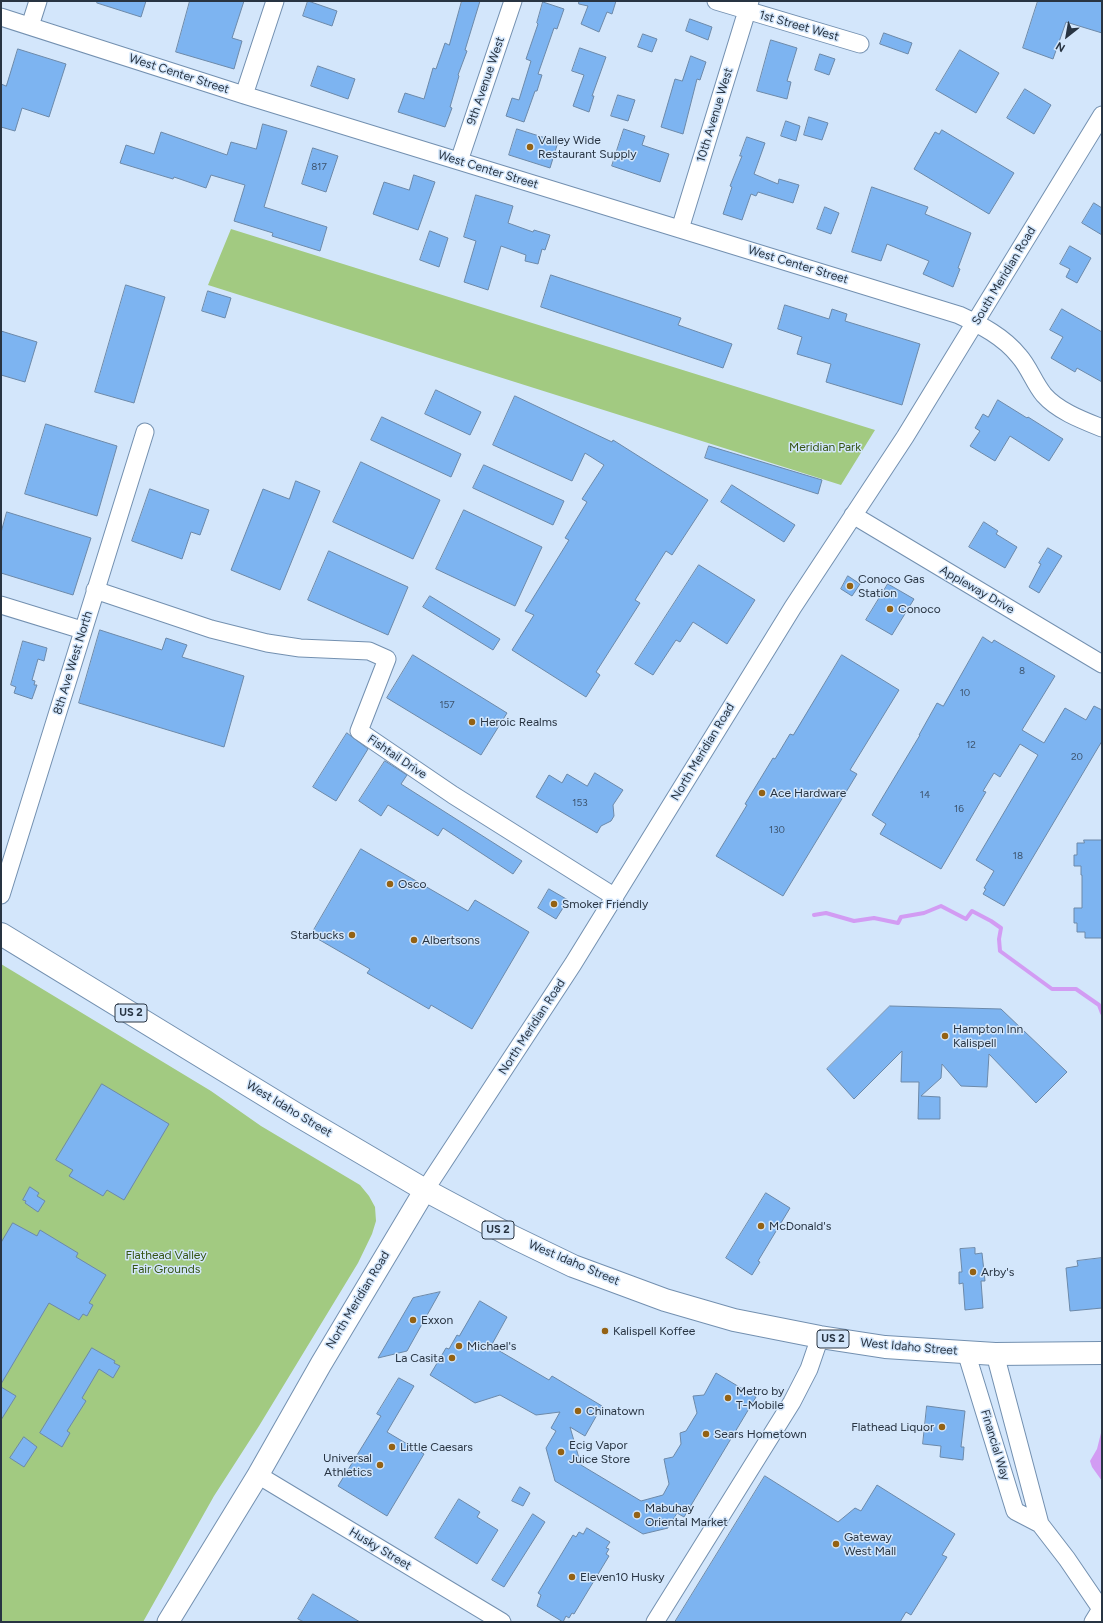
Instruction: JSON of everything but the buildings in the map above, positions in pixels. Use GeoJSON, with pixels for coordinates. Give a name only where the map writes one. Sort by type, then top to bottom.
{"type":"FeatureCollection","features":[{"type":"Feature","properties":{"kind":"highway","name":"West Idaho Street"},"geometry":{"type":"LineString","coordinates":[[1,934],[299,1116],[425,1190],[513,1237],[573,1266],[618,1283],[714,1315],[820,1337],[885,1347],[995,1354],[1102,1354]]}},
{"type":"Feature","properties":{"kind":"main road","name":"North Meridian Road"},"geometry":{"type":"LineString","coordinates":[[168,1622],[258,1475],[321,1364],[425,1190]]}},
{"type":"Feature","properties":{"kind":"street"},"geometry":{"type":"LineString","coordinates":[[30,26],[38,1]]}},
{"type":"Feature","properties":{"kind":"street"},"geometry":{"type":"LineString","coordinates":[[244,95],[274,1]]}},
{"type":"Feature","properties":{"kind":"street","name":"9th Avenue West"},"geometry":{"type":"LineString","coordinates":[[459,161],[513,1]]}},
{"type":"Feature","properties":{"kind":"street","name":"1st Street West"},"geometry":{"type":"LineString","coordinates":[[716,1],[749,6],[860,44]]}},
{"type":"Feature","properties":{"kind":"street","name":"10th Avenue West"},"geometry":{"type":"LineString","coordinates":[[680,230],[749,6]]}},
{"type":"Feature","properties":{"kind":"street","name":"West Center Street"},"geometry":{"type":"LineString","coordinates":[[1,17],[244,95],[959,315],[991,332],[1020,356],[1044,395],[1059,407],[1083,421],[1102,428]]}},
{"type":"Feature","properties":{"kind":"street","name":"South Meridian Road"},"geometry":{"type":"LineString","coordinates":[[905,437],[1102,115]]}},
{"type":"Feature","properties":{"kind":"street","name":"8th Ave West North"},"geometry":{"type":"LineString","coordinates":[[1,895],[144,432]]}},
{"type":"Feature","properties":{"kind":"street","name":"North Meridian Road"},"geometry":{"type":"LineString","coordinates":[[425,1190],[573,964],[785,620],[852,515],[905,437]]}},
{"type":"Feature","properties":{"kind":"street","name":"Appleway Drive"},"geometry":{"type":"LineString","coordinates":[[852,515],[1102,664]]}},
{"type":"Feature","properties":{"kind":"street","name":"Fishtail Drive"},"geometry":{"type":"LineString","coordinates":[[95,590],[211,629],[267,643],[300,648],[369,651],[387,659],[359,731],[453,795],[615,897]]}},
{"type":"Feature","properties":{"kind":"street"},"geometry":{"type":"LineString","coordinates":[[1,605],[82,630]]}},
{"type":"Feature","properties":{"kind":"street"},"geometry":{"type":"LineString","coordinates":[[655,1622],[792,1402],[809,1370],[820,1337]]}},
{"type":"Feature","properties":{"kind":"street","name":"Financial Way"},"geometry":{"type":"LineString","coordinates":[[966,1352],[1015,1511],[1040,1524]]}},
{"type":"Feature","properties":{"kind":"street","name":"Financial Way"},"geometry":{"type":"LineString","coordinates":[[995,1354],[1040,1524],[1067,1559],[1101,1609],[1093,1622]]}},
{"type":"Feature","properties":{"kind":"street","name":"Husky Street"},"geometry":{"type":"LineString","coordinates":[[258,1475],[502,1622]]}},
{"type":"Feature","properties":{"kind":"green space","name":"Meridian Park"},"geometry":{"type":"Polygon","coordinates":[[[231,229],[875,430],[841,485],[208,285],[231,229]]]}},
{"type":"Feature","properties":{"kind":"green space","name":"Flathead Valley Fair Grounds"},"geometry":{"type":"Polygon","coordinates":[[[1,964],[211,1091],[261,1126],[360,1185],[369,1196],[375,1207],[376,1221],[372,1234],[358,1263],[259,1426],[214,1496],[143,1622],[1,1622],[1,964]]]}},
{"type":"Feature","properties":{"kind":"shaded area"},"geometry":{"type":"Polygon","coordinates":[[[1102,1429],[1102,1481],[1092,1467],[1090,1461],[1097,1449],[1102,1429]]]}},
{"type":"Feature","properties":{"kind":"waterway"},"geometry":{"type":"LineString","coordinates":[[814,915],[826,913],[854,921],[874,918],[898,923],[901,917],[924,913],[941,906],[966,919],[972,911],[1001,928],[999,939],[1000,951],[1052,989],[1076,989],[1099,1005],[1102,1013]]}},
{"type":"Feature","properties":{"kind":"place","name":"Valley Wide Restaurant Supply"},"geometry":{"type":"Point","coordinates":[530,147]}},
{"type":"Feature","properties":{"kind":"place","name":"Conoco Gas Station"},"geometry":{"type":"Point","coordinates":[850,586]}},
{"type":"Feature","properties":{"kind":"place","name":"Conoco"},"geometry":{"type":"Point","coordinates":[890,609]}},
{"type":"Feature","properties":{"kind":"place","name":"Heroic Realms"},"geometry":{"type":"Point","coordinates":[472,722]}},
{"type":"Feature","properties":{"kind":"place","name":"Ace Hardware"},"geometry":{"type":"Point","coordinates":[762,793]}},
{"type":"Feature","properties":{"kind":"place","name":"Osco"},"geometry":{"type":"Point","coordinates":[390,884]}},
{"type":"Feature","properties":{"kind":"place","name":"Smoker Friendly"},"geometry":{"type":"Point","coordinates":[554,904]}},
{"type":"Feature","properties":{"kind":"place","name":"Starbucks"},"geometry":{"type":"Point","coordinates":[352,935]}},
{"type":"Feature","properties":{"kind":"place","name":"Albertsons"},"geometry":{"type":"Point","coordinates":[414,940]}},
{"type":"Feature","properties":{"kind":"place","name":"Hampton Inn Kalispell"},"geometry":{"type":"Point","coordinates":[945,1036]}},
{"type":"Feature","properties":{"kind":"place","name":"McDonald's"},"geometry":{"type":"Point","coordinates":[761,1226]}},
{"type":"Feature","properties":{"kind":"place","name":"Arby's"},"geometry":{"type":"Point","coordinates":[973,1272]}},
{"type":"Feature","properties":{"kind":"place","name":"Exxon"},"geometry":{"type":"Point","coordinates":[413,1320]}},
{"type":"Feature","properties":{"kind":"place","name":"Kalispell Koffee"},"geometry":{"type":"Point","coordinates":[605,1331]}},
{"type":"Feature","properties":{"kind":"place","name":"Michael's"},"geometry":{"type":"Point","coordinates":[459,1346]}},
{"type":"Feature","properties":{"kind":"place","name":"La Casita"},"geometry":{"type":"Point","coordinates":[452,1358]}},
{"type":"Feature","properties":{"kind":"place","name":"Metro by T-Mobile"},"geometry":{"type":"Point","coordinates":[728,1398]}},
{"type":"Feature","properties":{"kind":"place","name":"Chinatown"},"geometry":{"type":"Point","coordinates":[578,1411]}},
{"type":"Feature","properties":{"kind":"place","name":"Flathead Liquor"},"geometry":{"type":"Point","coordinates":[942,1427]}},
{"type":"Feature","properties":{"kind":"place","name":"Sears Hometown"},"geometry":{"type":"Point","coordinates":[706,1434]}},
{"type":"Feature","properties":{"kind":"place","name":"Little Caesars"},"geometry":{"type":"Point","coordinates":[392,1447]}},
{"type":"Feature","properties":{"kind":"place","name":"Ecig Vapor Juice Store"},"geometry":{"type":"Point","coordinates":[561,1452]}},
{"type":"Feature","properties":{"kind":"place","name":"Universal Athletics"},"geometry":{"type":"Point","coordinates":[380,1465]}},
{"type":"Feature","properties":{"kind":"place","name":"Mabuhay Oriental Market"},"geometry":{"type":"Point","coordinates":[637,1515]}},
{"type":"Feature","properties":{"kind":"place","name":"Gateway West Mall"},"geometry":{"type":"Point","coordinates":[836,1544]}},
{"type":"Feature","properties":{"kind":"place","name":"Eleven10 Husky"},"geometry":{"type":"Point","coordinates":[572,1577]}}]}
